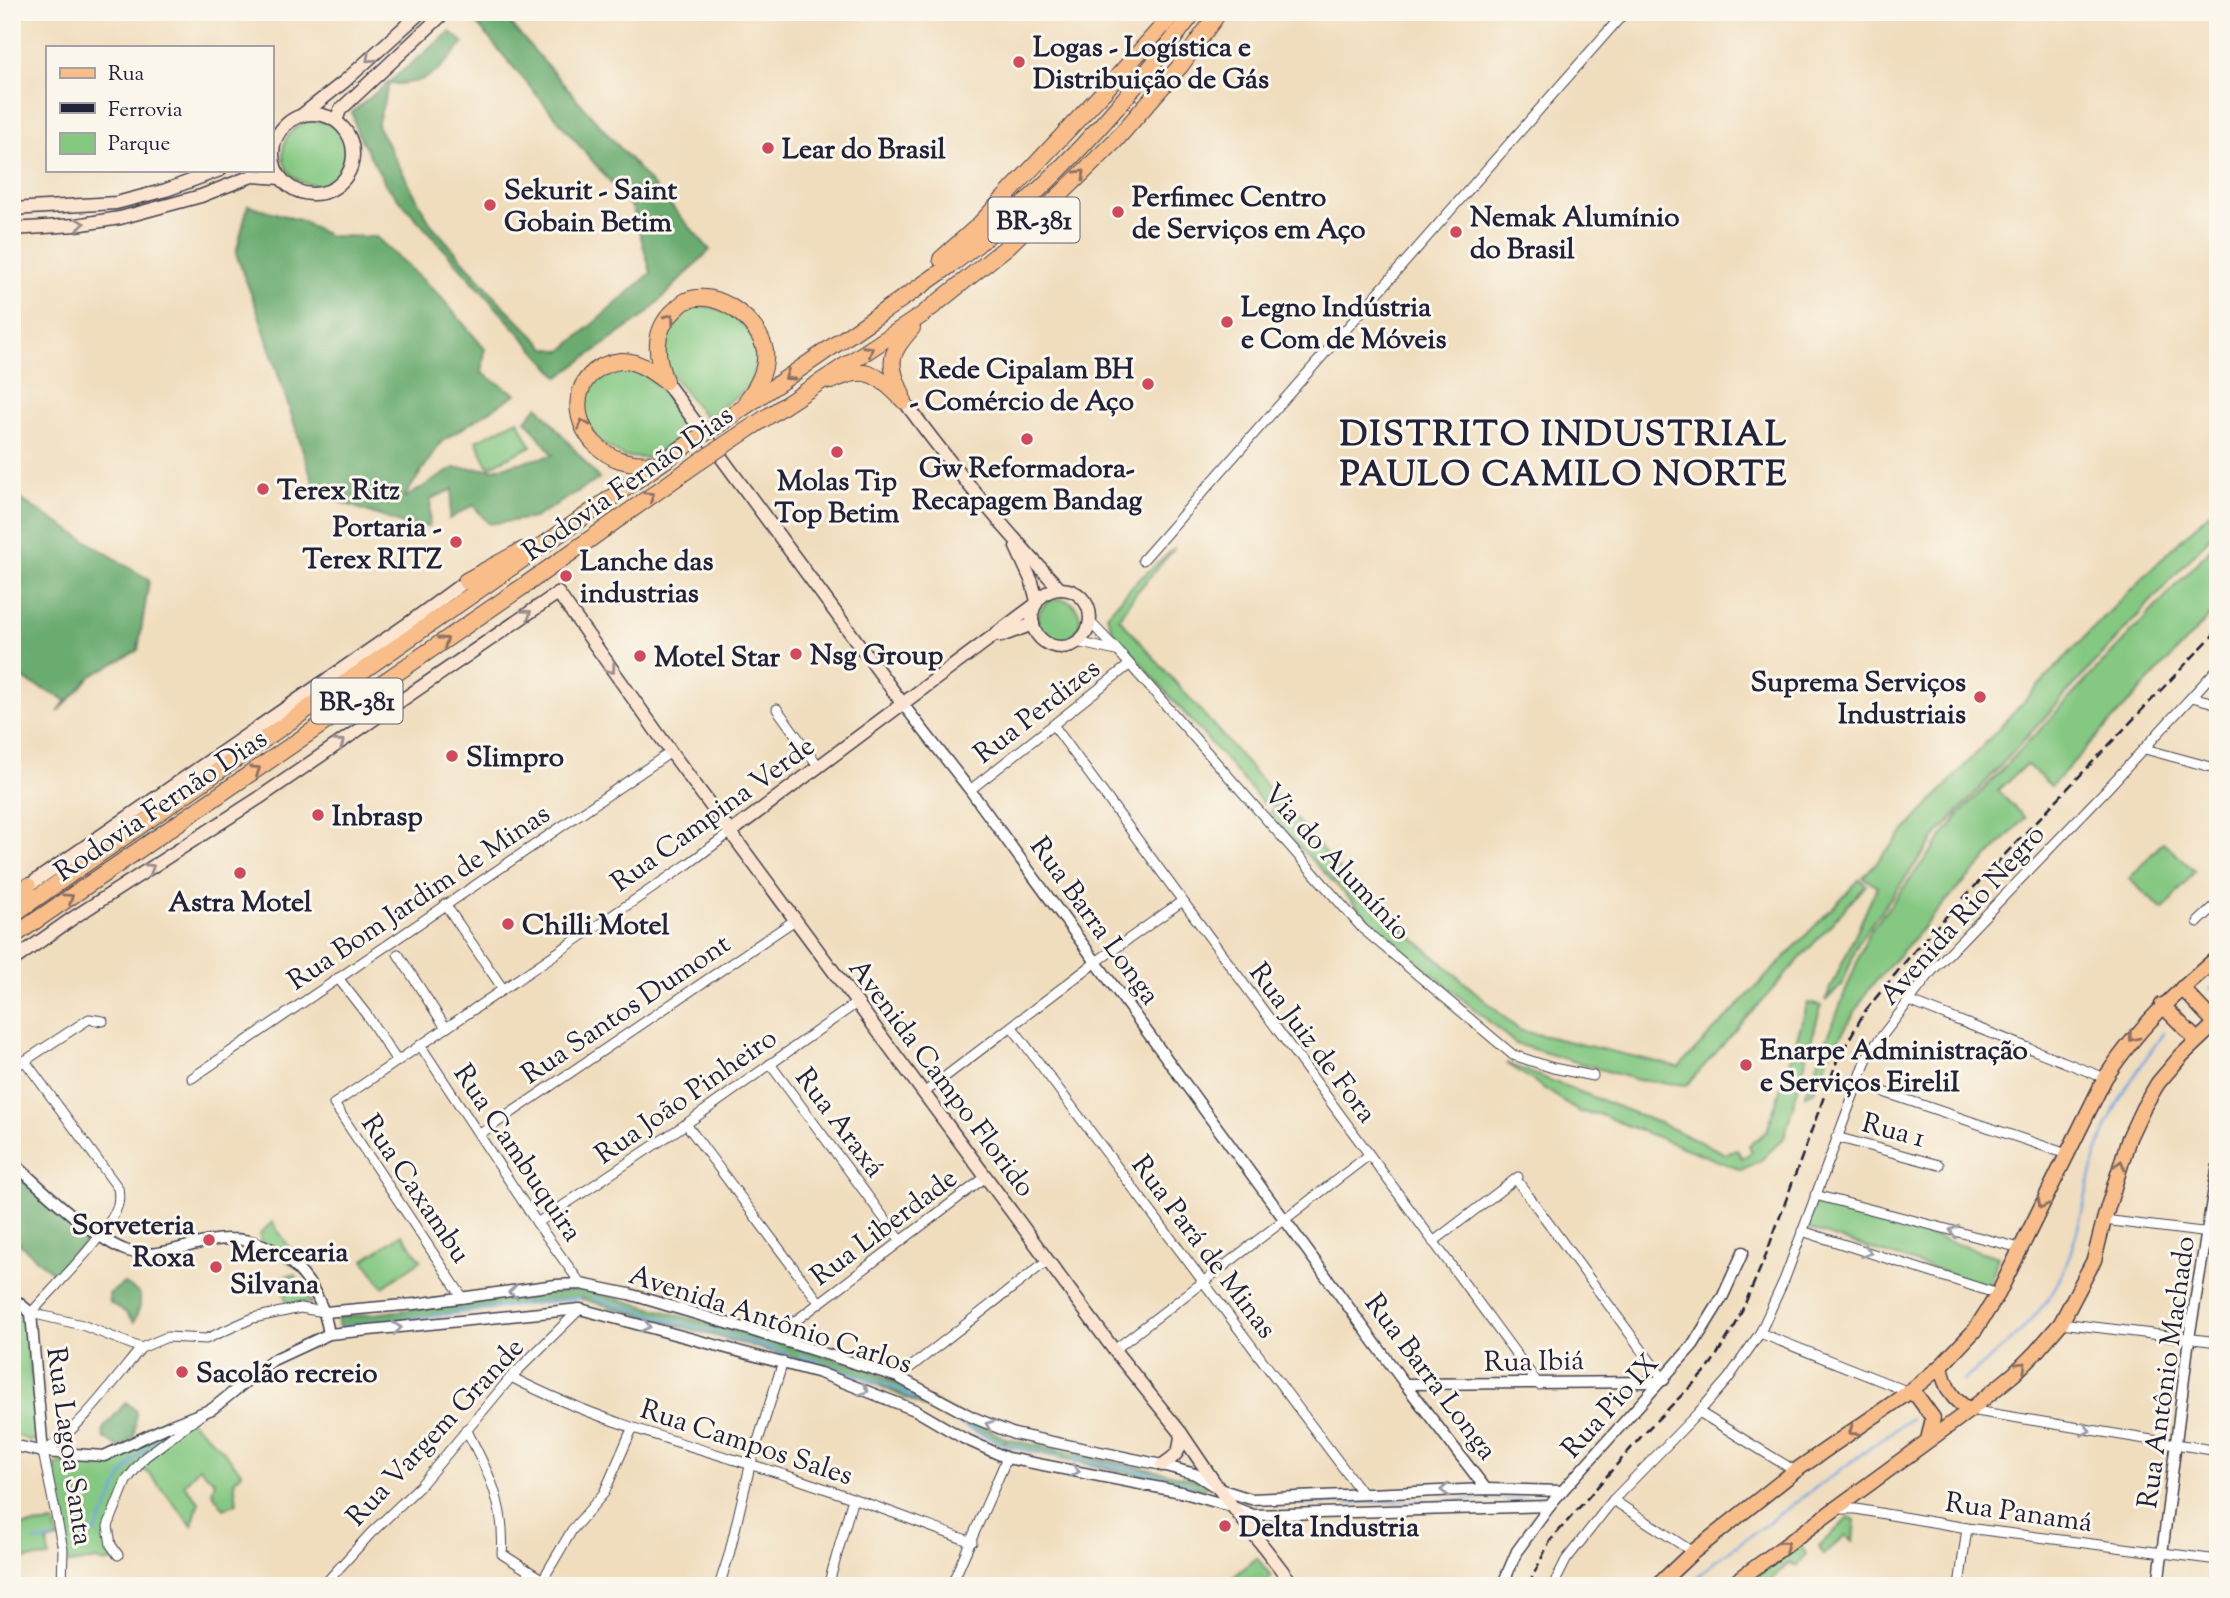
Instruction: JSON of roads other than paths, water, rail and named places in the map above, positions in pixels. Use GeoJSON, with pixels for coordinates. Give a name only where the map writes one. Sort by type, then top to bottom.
{"type":"FeatureCollection","features":[{"type":"Feature","properties":{"kind":"highway","name":"BR-381"},"geometry":{"type":"LineString","coordinates":[[905,296],[978,226],[1175,12]]}},
{"type":"Feature","properties":{"kind":"highway","name":"Rodovia Fernão Dias"},"geometry":{"type":"LineString","coordinates":[[12,915],[989,235],[1107,121],[1194,12]]}},
{"type":"Feature","properties":{"kind":"highway","name":"Rodovia Fernão Dias"},"geometry":{"type":"LineString","coordinates":[[12,937],[528,583],[699,462],[922,316],[1008,246],[1115,141],[1181,65],[1219,12]]}},
{"type":"Feature","properties":{"kind":"highway"},"geometry":{"type":"LineString","coordinates":[[665,381],[657,349],[658,334],[667,317],[686,301],[703,298],[719,301],[739,313],[757,331],[765,350],[763,373],[758,386],[738,411]]}},
{"type":"Feature","properties":{"kind":"highway"},"geometry":{"type":"LineString","coordinates":[[904,401],[895,379],[892,363],[894,349],[922,316]]}},
{"type":"Feature","properties":{"kind":"highway"},"geometry":{"type":"LineString","coordinates":[[658,464],[618,459],[601,450],[581,425],[578,416],[579,402],[581,387],[599,368],[622,361],[640,365],[665,381]]}},
{"type":"Feature","properties":{"kind":"highway"},"geometry":{"type":"LineString","coordinates":[[812,387],[858,372],[887,384],[904,401]]}},
{"type":"Feature","properties":{"kind":"highway","name":"BR-381"},"geometry":{"type":"LineString","coordinates":[[466,581],[526,548],[551,540]]}},
{"type":"Feature","properties":{"kind":"highway"},"geometry":{"type":"LineString","coordinates":[[12,897],[28,886]]}},
{"type":"Feature","properties":{"kind":"main road"},"geometry":{"type":"LineString","coordinates":[[299,116],[324,115],[345,129],[351,140],[354,153],[352,166],[338,186],[326,192],[301,193],[281,178],[273,158],[274,138],[283,128],[345,81],[421,12]]}},
{"type":"Feature","properties":{"kind":"main road"},"geometry":{"type":"LineString","coordinates":[[336,121],[340,110],[445,12]]}},
{"type":"Feature","properties":{"kind":"main road"},"geometry":{"type":"LineString","coordinates":[[12,209],[116,203],[166,190],[215,172]]}},
{"type":"Feature","properties":{"kind":"main road"},"geometry":{"type":"LineString","coordinates":[[12,229],[76,225],[120,218],[201,196],[252,176],[281,178]]}},
{"type":"Feature","properties":{"kind":"main road","name":"Rua Barra Longa"},"geometry":{"type":"LineString","coordinates":[[665,381],[902,703]]}},
{"type":"Feature","properties":{"kind":"main road"},"geometry":{"type":"LineString","coordinates":[[904,401],[949,463],[1060,589]]}},
{"type":"Feature","properties":{"kind":"main road"},"geometry":{"type":"LineString","coordinates":[[1009,534],[1032,582],[1036,602],[1033,624],[1038,636],[1052,645],[1069,645],[1083,636],[1090,622],[1089,610],[1080,596],[1067,589],[1060,589],[1047,592],[1036,602]]}},
{"type":"Feature","properties":{"kind":"main road","name":"Rodovia Fernão Dias"},"geometry":{"type":"LineString","coordinates":[[28,886],[466,581]]}},
{"type":"Feature","properties":{"kind":"main road","name":"Avenida Campo Florido"},"geometry":{"type":"LineString","coordinates":[[12,961],[73,918],[259,798],[558,593],[795,920],[1114,1350],[1181,1433],[1233,1507],[1294,1586]]}},
{"type":"Feature","properties":{"kind":"main road","name":"Rua Campina Verde"},"geometry":{"type":"LineString","coordinates":[[731,832],[1036,602]]}},
{"type":"Feature","properties":{"kind":"main road","name":"Rua Campina Verde"},"geometry":{"type":"LineString","coordinates":[[976,649],[1000,636],[1033,624]]}},
{"type":"Feature","properties":{"kind":"main road"},"geometry":{"type":"LineString","coordinates":[[1657,1586],[1693,1552],[1796,1471],[1909,1392],[1941,1366],[1975,1330],[1997,1294],[2105,1078],[2140,1029],[2162,1005],[2218,957]]}},
{"type":"Feature","properties":{"kind":"main road"},"geometry":{"type":"LineString","coordinates":[[1730,1586],[1837,1508],[1854,1503],[1928,1440],[2014,1374],[2061,1322],[2094,1261],[2129,1138],[2143,1108],[2158,1083],[2216,1022],[2182,988]]}},
{"type":"Feature","properties":{"kind":"main road"},"geometry":{"type":"LineString","coordinates":[[2162,1005],[2197,1040]]}},
{"type":"Feature","properties":{"kind":"main road"},"geometry":{"type":"LineString","coordinates":[[1941,1366],[1944,1383],[1951,1394],[1957,1403],[1970,1410]]}},
{"type":"Feature","properties":{"kind":"main road"},"geometry":{"type":"LineString","coordinates":[[1909,1392],[1924,1403],[1933,1418],[1928,1440]]}},
{"type":"Feature","properties":{"kind":"main road"},"geometry":{"type":"LineString","coordinates":[[1163,1465],[1177,1455],[1181,1433]]}},
{"type":"Feature","properties":{"kind":"street"},"geometry":{"type":"LineString","coordinates":[[1143,560],[1625,12]]}},
{"type":"Feature","properties":{"kind":"street","name":"Via do Alumínio"},"geometry":{"type":"LineString","coordinates":[[1090,622],[1363,929],[1513,1055],[1553,1068],[1593,1076]]}},
{"type":"Feature","properties":{"kind":"street"},"geometry":{"type":"LineString","coordinates":[[1077,642],[1118,651]]}},
{"type":"Feature","properties":{"kind":"street","name":"Rua Perdizes"},"geometry":{"type":"LineString","coordinates":[[970,790],[1129,664]]}},
{"type":"Feature","properties":{"kind":"street","name":"Avenida Rio Negro"},"geometry":{"type":"LineString","coordinates":[[1553,1586],[1566,1560],[1613,1500],[1699,1412],[1728,1379],[1760,1333],[1785,1278],[1869,1053],[1932,971],[2218,668]]}},
{"type":"Feature","properties":{"kind":"street"},"geometry":{"type":"LineString","coordinates":[[2192,697],[2218,704]]}},
{"type":"Feature","properties":{"kind":"street","name":"Rua Barra Longa"},"geometry":{"type":"LineString","coordinates":[[902,703],[970,790],[1405,1384],[1486,1489]]}},
{"type":"Feature","properties":{"kind":"street"},"geometry":{"type":"LineString","coordinates":[[777,709],[819,767]]}},
{"type":"Feature","properties":{"kind":"street","name":"Rua Juiz de Fora"},"geometry":{"type":"LineString","coordinates":[[1054,726],[1539,1385]]}},
{"type":"Feature","properties":{"kind":"street"},"geometry":{"type":"LineString","coordinates":[[2145,748],[2218,769]]}},
{"type":"Feature","properties":{"kind":"street","name":"Rua Bom Jardim de Minas"},"geometry":{"type":"LineString","coordinates":[[192,1078],[671,752]]}},
{"type":"Feature","properties":{"kind":"street","name":"Rua Campina Verde"},"geometry":{"type":"LineString","coordinates":[[334,1104],[731,832]]}},
{"type":"Feature","properties":{"kind":"street"},"geometry":{"type":"LineString","coordinates":[[925,1092],[1096,962],[1181,902]]}},
{"type":"Feature","properties":{"kind":"street"},"geometry":{"type":"LineString","coordinates":[[2198,922],[2218,903]]}},
{"type":"Feature","properties":{"kind":"street"},"geometry":{"type":"LineString","coordinates":[[445,904],[503,989]]}},
{"type":"Feature","properties":{"kind":"street","name":"Rua Santos Dumont"},"geometry":{"type":"LineString","coordinates":[[480,1134],[795,920]]}},
{"type":"Feature","properties":{"kind":"street"},"geometry":{"type":"LineString","coordinates":[[398,954],[446,1028]]}},
{"type":"Feature","properties":{"kind":"street"},"geometry":{"type":"LineString","coordinates":[[338,978],[397,1061]]}},
{"type":"Feature","properties":{"kind":"street"},"geometry":{"type":"LineString","coordinates":[[1909,1001],[2105,1078]]}},
{"type":"Feature","properties":{"kind":"street","name":"Rua João Pinheiro"},"geometry":{"type":"LineString","coordinates":[[537,1223],[686,1124],[858,1002]]}},
{"type":"Feature","properties":{"kind":"street"},"geometry":{"type":"LineString","coordinates":[[12,1069],[89,1019],[103,1021]]}},
{"type":"Feature","properties":{"kind":"street","name":"Rua Pará de Minas"},"geometry":{"type":"LineString","coordinates":[[1012,1027],[1362,1493]]}},
{"type":"Feature","properties":{"kind":"street","name":"Rua Cambuquira"},"geometry":{"type":"LineString","coordinates":[[420,1045],[537,1223],[581,1284]]}},
{"type":"Feature","properties":{"kind":"street"},"geometry":{"type":"LineString","coordinates":[[25,1061],[118,1188],[118,1205],[100,1236],[31,1313]]}},
{"type":"Feature","properties":{"kind":"street","name":"Rua Araxá"},"geometry":{"type":"LineString","coordinates":[[770,1064],[901,1241]]}},
{"type":"Feature","properties":{"kind":"street"},"geometry":{"type":"LineString","coordinates":[[1857,1083],[2067,1154]]}},
{"type":"Feature","properties":{"kind":"street","name":"Rua Caxambu"},"geometry":{"type":"LineString","coordinates":[[334,1104],[463,1298]]}},
{"type":"Feature","properties":{"kind":"street"},"geometry":{"type":"LineString","coordinates":[[686,1124],[819,1302]]}},
{"type":"Feature","properties":{"kind":"street","name":"Rua 1"},"geometry":{"type":"LineString","coordinates":[[1836,1137],[1939,1165]]}},
{"type":"Feature","properties":{"kind":"street"},"geometry":{"type":"LineString","coordinates":[[1114,1350],[1369,1154]]}},
{"type":"Feature","properties":{"kind":"street"},"geometry":{"type":"LineString","coordinates":[[12,1161],[100,1236],[126,1251],[148,1255],[229,1238],[252,1242],[285,1257],[299,1268],[312,1286],[325,1312],[329,1334]]}},
{"type":"Feature","properties":{"kind":"street","name":"Rua Antônio Machado"},"geometry":{"type":"LineString","coordinates":[[2158,1586],[2189,1338],[2213,1233],[2218,1164]]}},
{"type":"Feature","properties":{"kind":"street","name":"Rua Liberdade"},"geometry":{"type":"LineString","coordinates":[[774,1338],[987,1176]]}},
{"type":"Feature","properties":{"kind":"street"},"geometry":{"type":"LineString","coordinates":[[1433,1242],[1518,1177],[1664,1380]]}},
{"type":"Feature","properties":{"kind":"street"},"geometry":{"type":"LineString","coordinates":[[1815,1195],[2020,1248]]}},
{"type":"Feature","properties":{"kind":"street"},"geometry":{"type":"LineString","coordinates":[[2104,1220],[2213,1233]]}},
{"type":"Feature","properties":{"kind":"street"},"geometry":{"type":"LineString","coordinates":[[1802,1231],[1997,1294]]}},
{"type":"Feature","properties":{"kind":"street","name":"Rua Pio IX"},"geometry":{"type":"LineString","coordinates":[[1502,1586],[1517,1551],[1550,1506],[1693,1345],[1723,1296],[1743,1252]]}},
{"type":"Feature","properties":{"kind":"street"},"geometry":{"type":"LineString","coordinates":[[898,1377],[1048,1260]]}},
{"type":"Feature","properties":{"kind":"street","name":"Avenida Antônio Carlos"},"geometry":{"type":"LineString","coordinates":[[325,1312],[581,1284],[629,1294],[898,1377],[972,1417],[1014,1434],[1163,1465],[1195,1474],[1220,1489],[1251,1499],[1486,1489],[1562,1491]]}},
{"type":"Feature","properties":{"kind":"street"},"geometry":{"type":"LineString","coordinates":[[12,1297],[31,1313],[82,1325],[141,1348]]}},
{"type":"Feature","properties":{"kind":"street"},"geometry":{"type":"LineString","coordinates":[[44,1452],[55,1445],[104,1394],[141,1348],[167,1337],[205,1339],[253,1318],[300,1308],[325,1312]]}},
{"type":"Feature","properties":{"kind":"street","name":"Avenida Antônio Carlos"},"geometry":{"type":"LineString","coordinates":[[12,1445],[44,1452],[104,1456],[204,1413],[235,1392],[273,1360],[329,1334],[580,1309],[820,1373],[906,1406],[963,1438],[1007,1458],[1181,1492],[1233,1507],[1253,1516],[1550,1506]]}},
{"type":"Feature","properties":{"kind":"street","name":"Rua Vargem Grande"},"geometry":{"type":"LineString","coordinates":[[323,1586],[370,1534],[419,1486],[511,1377],[580,1309]]}},
{"type":"Feature","properties":{"kind":"street","name":"Rua Lagoa Santa"},"geometry":{"type":"LineString","coordinates":[[31,1313],[44,1452],[63,1549],[62,1586]]}},
{"type":"Feature","properties":{"kind":"street"},"geometry":{"type":"LineString","coordinates":[[2061,1322],[2218,1342]]}},
{"type":"Feature","properties":{"kind":"street"},"geometry":{"type":"LineString","coordinates":[[1760,1333],[1909,1392]]}},
{"type":"Feature","properties":{"kind":"street"},"geometry":{"type":"LineString","coordinates":[[719,1586],[750,1466],[783,1362]]}},
{"type":"Feature","properties":{"kind":"street","name":"Rua Campos Sales"},"geometry":{"type":"LineString","coordinates":[[511,1377],[544,1394],[632,1429],[853,1498],[972,1542]]}},
{"type":"Feature","properties":{"kind":"street","name":"Rua Ibiá"},"geometry":{"type":"LineString","coordinates":[[1405,1384],[1539,1385],[1664,1380]]}},
{"type":"Feature","properties":{"kind":"street"},"geometry":{"type":"LineString","coordinates":[[1970,1410],[2218,1451]]}},
{"type":"Feature","properties":{"kind":"street"},"geometry":{"type":"LineString","coordinates":[[1699,1412],[1796,1471]]}},
{"type":"Feature","properties":{"kind":"street"},"geometry":{"type":"LineString","coordinates":[[118,1555],[111,1545],[108,1525],[126,1482],[145,1457],[204,1413]]}},
{"type":"Feature","properties":{"kind":"street"},"geometry":{"type":"LineString","coordinates":[[466,1429],[497,1495],[504,1530],[502,1554],[541,1583],[572,1530],[604,1493],[632,1429]]}},
{"type":"Feature","properties":{"kind":"street"},"geometry":{"type":"LineString","coordinates":[[990,1586],[952,1584],[1007,1458]]}},
{"type":"Feature","properties":{"kind":"street"},"geometry":{"type":"LineString","coordinates":[[828,1586],[853,1498]]}},
{"type":"Feature","properties":{"kind":"street"},"geometry":{"type":"LineString","coordinates":[[1613,1500],[1693,1552]]}},
{"type":"Feature","properties":{"kind":"street","name":"Rua Panamá"},"geometry":{"type":"LineString","coordinates":[[1854,1503],[1967,1528],[2218,1560]]}},
{"type":"Feature","properties":{"kind":"street"},"geometry":{"type":"LineString","coordinates":[[1959,1586],[1967,1528]]}},
{"type":"Feature","properties":{"kind":"waterway"},"geometry":{"type":"LineString","coordinates":[[2210,989],[2218,984]]}},
{"type":"Feature","properties":{"kind":"waterway"},"geometry":{"type":"LineString","coordinates":[[1963,1381],[2026,1325],[2056,1286],[2073,1246],[2095,1160],[2110,1119],[2128,1085],[2164,1032]]}},
{"type":"Feature","properties":{"kind":"waterway"},"geometry":{"type":"LineString","coordinates":[[342,1327],[579,1298]]}},
{"type":"Feature","properties":{"kind":"waterway"},"geometry":{"type":"LineString","coordinates":[[593,1298],[789,1354]]}},
{"type":"Feature","properties":{"kind":"waterway"},"geometry":{"type":"LineString","coordinates":[[800,1356],[895,1388],[1002,1444],[1061,1457]]}},
{"type":"Feature","properties":{"kind":"waterway"},"geometry":{"type":"LineString","coordinates":[[1689,1586],[1714,1562],[1911,1418]]}},
{"type":"Feature","properties":{"kind":"waterway"},"geometry":{"type":"LineString","coordinates":[[75,1536],[78,1540],[95,1532],[123,1475],[135,1459],[158,1440]]}},
{"type":"Feature","properties":{"kind":"waterway"},"geometry":{"type":"LineString","coordinates":[[1073,1459],[1142,1471],[1191,1485]]}},
{"type":"Feature","properties":{"kind":"waterway"},"geometry":{"type":"LineString","coordinates":[[1287,1504],[1534,1498]]}},
{"type":"Feature","properties":{"kind":"waterway"},"geometry":{"type":"LineString","coordinates":[[35,1542],[53,1539]]}},
{"type":"Feature","properties":{"kind":"railway"},"geometry":{"type":"LineString","coordinates":[[1528,1586],[1550,1541],[1647,1430],[1708,1369],[1736,1324],[1764,1260],[1837,1061],[1865,1011],[1920,944],[2218,630]]}},
{"type":"Feature","properties":{"kind":"place","name":"Logas - Logística e Distribuição de Gás"},"geometry":{"type":"Point","coordinates":[1019,62]}},
{"type":"Feature","properties":{"kind":"place","name":"Lear do Brasil"},"geometry":{"type":"Point","coordinates":[768,148]}},
{"type":"Feature","properties":{"kind":"place","name":"Sekurit - Saint Gobain Betim"},"geometry":{"type":"Point","coordinates":[490,205]}},
{"type":"Feature","properties":{"kind":"place","name":"Perfimec Centro de Serviços em Aço"},"geometry":{"type":"Point","coordinates":[1118,212]}},
{"type":"Feature","properties":{"kind":"place","name":"Nemak Alumínio do Brasil"},"geometry":{"type":"Point","coordinates":[1456,232]}},
{"type":"Feature","properties":{"kind":"place","name":"Legno Indústria e Com de Móveis"},"geometry":{"type":"Point","coordinates":[1227,322]}},
{"type":"Feature","properties":{"kind":"place","name":"Rede Cipalam BH - Comércio de Aço"},"geometry":{"type":"Point","coordinates":[1148,384]}},
{"type":"Feature","properties":{"kind":"place","name":"Gw Reformadora- Recapagem Bandag"},"geometry":{"type":"Point","coordinates":[1027,439]}},
{"type":"Feature","properties":{"kind":"place","name":"Molas Tip Top Betim"},"geometry":{"type":"Point","coordinates":[837,452]}},
{"type":"Feature","properties":{"kind":"place","name":"Terex Ritz"},"geometry":{"type":"Point","coordinates":[263,489]}},
{"type":"Feature","properties":{"kind":"place","name":"Portaria - Terex RITZ"},"geometry":{"type":"Point","coordinates":[456,542]}},
{"type":"Feature","properties":{"kind":"place","name":"Lanche das industrias"},"geometry":{"type":"Point","coordinates":[566,576]}},
{"type":"Feature","properties":{"kind":"place","name":"Nsg Group"},"geometry":{"type":"Point","coordinates":[796,654]}},
{"type":"Feature","properties":{"kind":"place","name":"Motel Star"},"geometry":{"type":"Point","coordinates":[640,656]}},
{"type":"Feature","properties":{"kind":"place","name":"Suprema Serviços Industriais"},"geometry":{"type":"Point","coordinates":[1980,697]}},
{"type":"Feature","properties":{"kind":"place","name":"SIimpro"},"geometry":{"type":"Point","coordinates":[452,756]}},
{"type":"Feature","properties":{"kind":"place","name":"Inbrasp"},"geometry":{"type":"Point","coordinates":[318,815]}},
{"type":"Feature","properties":{"kind":"place","name":"Astra Motel"},"geometry":{"type":"Point","coordinates":[240,873]}},
{"type":"Feature","properties":{"kind":"place","name":"Chilli Motel"},"geometry":{"type":"Point","coordinates":[508,924]}},
{"type":"Feature","properties":{"kind":"place","name":"Enarpe Administração e Serviços EireliI"},"geometry":{"type":"Point","coordinates":[1746,1065]}},
{"type":"Feature","properties":{"kind":"place","name":"Sorveteria Roxa"},"geometry":{"type":"Point","coordinates":[209,1240]}},
{"type":"Feature","properties":{"kind":"place","name":"Mercearia Silvana"},"geometry":{"type":"Point","coordinates":[216,1267]}},
{"type":"Feature","properties":{"kind":"place","name":"Sacolão recreio"},"geometry":{"type":"Point","coordinates":[182,1372]}},
{"type":"Feature","properties":{"kind":"place","name":"Delta Industria"},"geometry":{"type":"Point","coordinates":[1225,1526]}},
{"type":"Feature","properties":{"kind":"district","name":"DISTRITO INDUSTRIAL PAULO CAMILO NORTE"},"geometry":{"type":"Point","coordinates":[1564,453]}}]}
